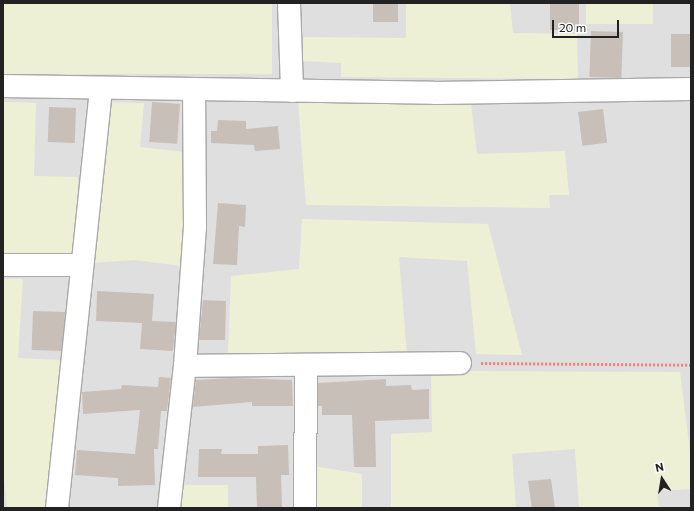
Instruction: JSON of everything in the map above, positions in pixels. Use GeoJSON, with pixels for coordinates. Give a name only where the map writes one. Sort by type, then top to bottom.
{"type":"FeatureCollection","features":[{"type":"Feature","properties":{"kind":"street"},"geometry":{"type":"LineString","coordinates":[[290,3],[292,91]]}},
{"type":"Feature","properties":{"kind":"street"},"geometry":{"type":"LineString","coordinates":[[3,86],[292,91],[691,89]]}},
{"type":"Feature","properties":{"kind":"street"},"geometry":{"type":"LineString","coordinates":[[57,508],[101,88]]}},
{"type":"Feature","properties":{"kind":"street"},"geometry":{"type":"LineString","coordinates":[[169,508],[185,366],[195,228],[194,89]]}},
{"type":"Feature","properties":{"kind":"street"},"geometry":{"type":"LineString","coordinates":[[3,265],[82,265]]}},
{"type":"Feature","properties":{"kind":"street"},"geometry":{"type":"LineString","coordinates":[[185,366],[460,363]]}},
{"type":"Feature","properties":{"kind":"street"},"geometry":{"type":"LineString","coordinates":[[305,508],[306,365]]}},
{"type":"Feature","properties":{"kind":"path"},"geometry":{"type":"LineString","coordinates":[[460,363],[691,365]]}},
{"type":"Feature","properties":{"kind":"shaded area"},"geometry":{"type":"Polygon","coordinates":[[[3,3],[691,3],[691,508],[3,508],[3,3]]]}},
{"type":"Feature","properties":{"kind":"green space"},"geometry":{"type":"Polygon","coordinates":[[[3,3],[272,3],[272,74],[3,74],[3,3]]]}},
{"type":"Feature","properties":{"kind":"green space"},"geometry":{"type":"Polygon","coordinates":[[[406,3],[510,3],[513,33],[577,34],[578,79],[341,77],[341,63],[302,61],[303,37],[406,38],[406,3]]]}},
{"type":"Feature","properties":{"kind":"green space"},"geometry":{"type":"Polygon","coordinates":[[[586,3],[653,3],[653,24],[586,24],[586,3]]]}},
{"type":"Feature","properties":{"kind":"green space"},"geometry":{"type":"Polygon","coordinates":[[[298,101],[471,103],[477,154],[565,151],[569,195],[549,195],[550,208],[306,205],[298,101]]]}},
{"type":"Feature","properties":{"kind":"green space"},"geometry":{"type":"Polygon","coordinates":[[[3,102],[36,103],[34,176],[78,177],[76,256],[3,254],[3,102]]]}},
{"type":"Feature","properties":{"kind":"green space"},"geometry":{"type":"Polygon","coordinates":[[[107,102],[144,103],[140,147],[185,152],[182,266],[135,260],[90,263],[107,102]]]}},
{"type":"Feature","properties":{"kind":"green space"},"geometry":{"type":"Polygon","coordinates":[[[302,219],[488,224],[522,355],[476,354],[467,261],[399,257],[407,355],[228,353],[231,276],[299,269],[302,219]]]}},
{"type":"Feature","properties":{"kind":"green space"},"geometry":{"type":"Polygon","coordinates":[[[3,279],[23,279],[18,358],[60,360],[49,508],[7,508],[3,466],[3,279]]]}},
{"type":"Feature","properties":{"kind":"green space"},"geometry":{"type":"Polygon","coordinates":[[[431,371],[680,372],[691,460],[691,489],[657,491],[659,508],[579,508],[575,449],[512,454],[516,508],[391,508],[391,434],[432,432],[431,371]]]}},
{"type":"Feature","properties":{"kind":"green space"},"geometry":{"type":"Polygon","coordinates":[[[313,466],[362,474],[362,508],[312,508],[313,466]]]}},
{"type":"Feature","properties":{"kind":"green space"},"geometry":{"type":"Polygon","coordinates":[[[178,485],[228,485],[228,508],[178,508],[178,485]]]}},
{"type":"Feature","properties":{"kind":"building"},"geometry":{"type":"Polygon","coordinates":[[[373,3],[398,3],[398,22],[373,22],[373,3]]]}},
{"type":"Feature","properties":{"kind":"building"},"geometry":{"type":"Polygon","coordinates":[[[550,3],[579,3],[579,30],[550,30],[550,3]]]}},
{"type":"Feature","properties":{"kind":"building"},"geometry":{"type":"Polygon","coordinates":[[[591,31],[623,32],[621,78],[589,77],[591,31]]]}},
{"type":"Feature","properties":{"kind":"building"},"geometry":{"type":"Polygon","coordinates":[[[671,34],[691,34],[691,67],[671,67],[671,34]]]}},
{"type":"Feature","properties":{"kind":"building"},"geometry":{"type":"Polygon","coordinates":[[[152,102],[180,104],[177,144],[149,142],[152,102]]]}},
{"type":"Feature","properties":{"kind":"building"},"geometry":{"type":"Polygon","coordinates":[[[49,107],[76,108],[75,143],[48,142],[49,107]]]}},
{"type":"Feature","properties":{"kind":"building"},"geometry":{"type":"Polygon","coordinates":[[[603,109],[607,143],[582,146],[578,112],[603,109]]]}},
{"type":"Feature","properties":{"kind":"building"},"geometry":{"type":"Polygon","coordinates":[[[218,120],[246,121],[246,129],[278,126],[280,149],[255,151],[254,145],[211,143],[211,131],[217,131],[218,120]]]}},
{"type":"Feature","properties":{"kind":"building"},"geometry":{"type":"Polygon","coordinates":[[[218,203],[246,205],[245,227],[239,226],[237,265],[213,264],[218,203]]]}},
{"type":"Feature","properties":{"kind":"building"},"geometry":{"type":"Polygon","coordinates":[[[97,291],[154,294],[152,321],[176,322],[173,351],[140,349],[142,323],[96,321],[97,291]]]}},
{"type":"Feature","properties":{"kind":"building"},"geometry":{"type":"Polygon","coordinates":[[[203,300],[226,301],[225,340],[199,340],[203,300]]]}},
{"type":"Feature","properties":{"kind":"building"},"geometry":{"type":"Polygon","coordinates":[[[33,311],[65,312],[64,351],[32,350],[33,311]]]}},
{"type":"Feature","properties":{"kind":"building"},"geometry":{"type":"Polygon","coordinates":[[[159,377],[171,378],[167,411],[161,411],[158,449],[154,449],[155,485],[118,486],[118,478],[75,475],[77,450],[135,454],[140,410],[83,414],[82,392],[121,389],[122,385],[158,387],[159,377]]]}},
{"type":"Feature","properties":{"kind":"building"},"geometry":{"type":"Polygon","coordinates":[[[232,378],[292,380],[293,406],[252,406],[252,402],[193,407],[196,380],[232,378]]]}},
{"type":"Feature","properties":{"kind":"building"},"geometry":{"type":"Polygon","coordinates":[[[386,379],[386,386],[411,385],[412,390],[429,389],[429,419],[375,421],[376,467],[354,467],[352,415],[322,415],[322,406],[318,406],[318,383],[386,379]]]}},
{"type":"Feature","properties":{"kind":"building"},"geometry":{"type":"Polygon","coordinates":[[[288,445],[289,475],[281,475],[282,508],[257,508],[256,477],[198,477],[199,449],[222,449],[221,454],[258,454],[258,446],[288,445]]]}},
{"type":"Feature","properties":{"kind":"building"},"geometry":{"type":"Polygon","coordinates":[[[551,479],[555,508],[532,508],[528,481],[551,479]]]}}]}
